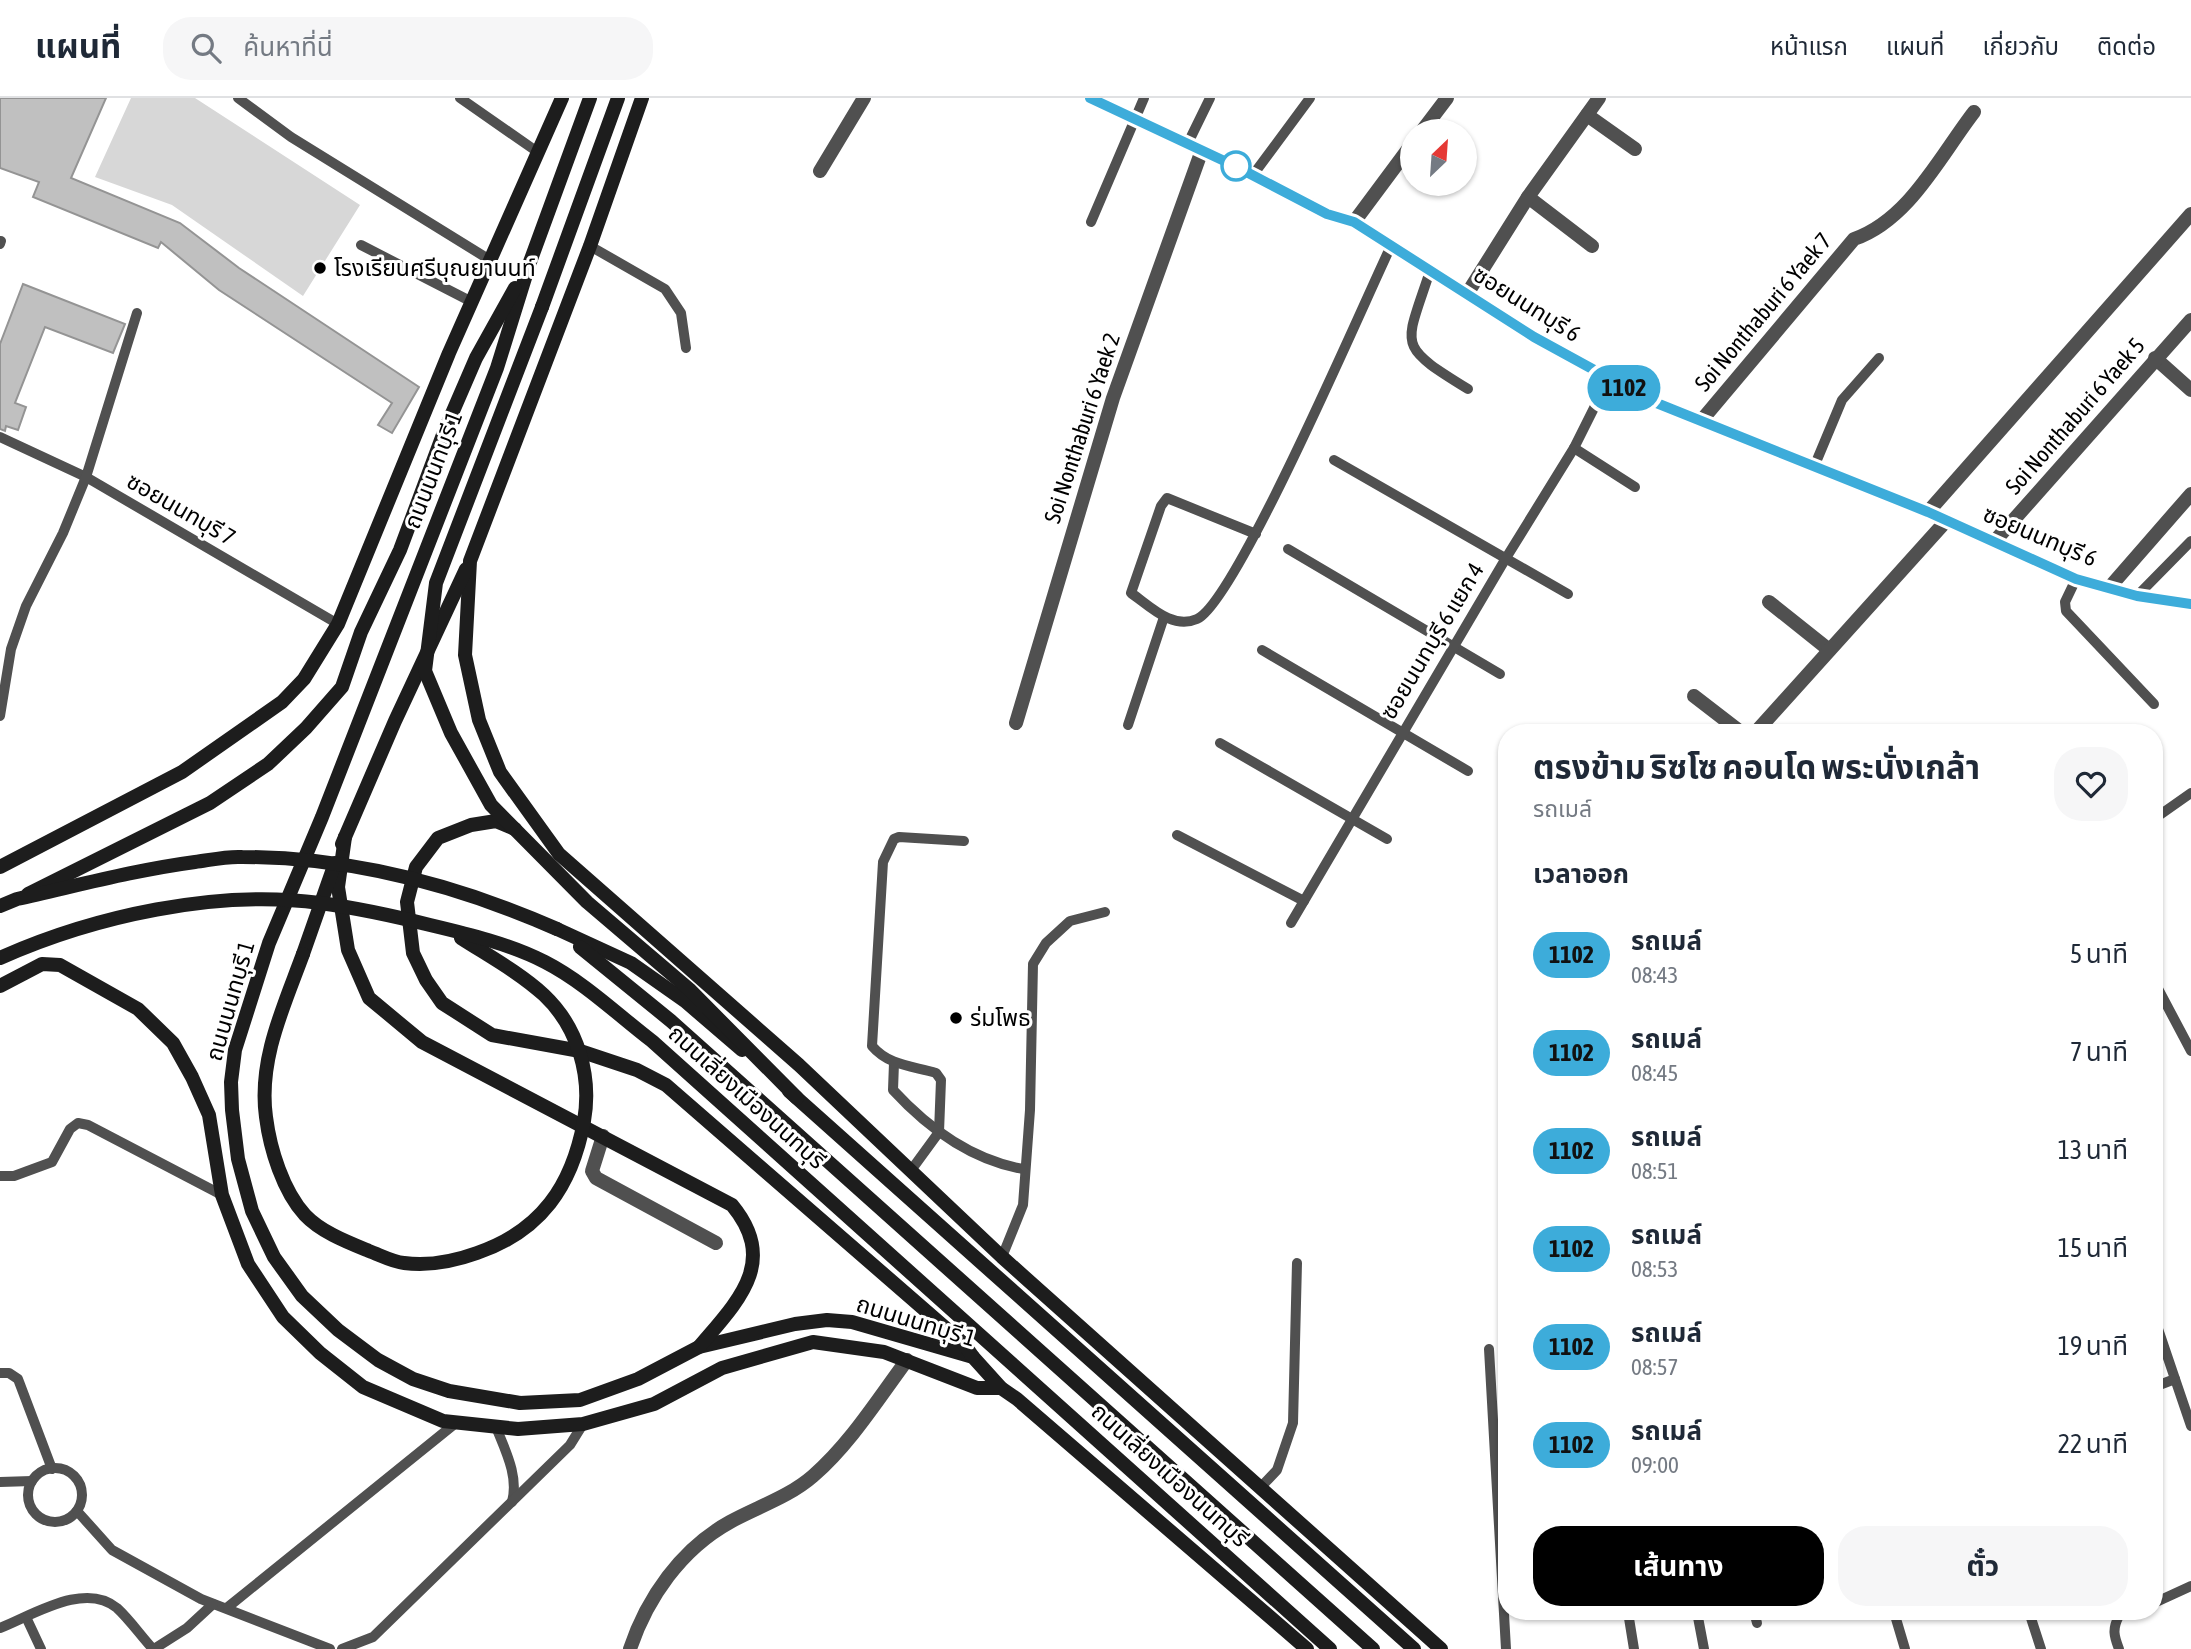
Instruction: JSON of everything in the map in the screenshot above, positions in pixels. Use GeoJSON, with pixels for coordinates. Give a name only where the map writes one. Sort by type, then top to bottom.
{"type":"FeatureCollection","features":[{"type":"Feature","properties":{"kind":"main road"},"geometry":{"type":"LineString","coordinates":[[1,864],[182,772],[282,702],[304,678],[338,624],[472,302],[562,98]]}},
{"type":"Feature","properties":{"kind":"main road","name":"ถนนนนทบุรี 1"},"geometry":{"type":"LineString","coordinates":[[590,98],[530,262],[497,368],[327,804],[269,943],[235,1049],[231,1082],[238,1159],[252,1210],[274,1257],[302,1296],[338,1330],[378,1360],[413,1379],[449,1391],[520,1403],[580,1400],[638,1379],[699,1347],[795,1324],[827,1320],[852,1322],[973,1357],[1001,1388],[1307,1649]]}},
{"type":"Feature","properties":{"kind":"main road"},"geometry":{"type":"LineString","coordinates":[[618,98],[542,307],[436,583],[425,671],[451,733],[491,805],[587,902],[689,989],[797,1098]]}},
{"type":"Feature","properties":{"kind":"main road"},"geometry":{"type":"LineString","coordinates":[[447,929],[545,996],[577,1042],[589,1095],[580,1141],[566,1179],[547,1208],[524,1231],[495,1247],[463,1258],[432,1263],[402,1263],[341,1240],[305,1215],[279,1171],[266,1118],[265,1083],[270,1045],[345,837],[470,561],[590,246],[642,98]]}},
{"type":"Feature","properties":{"kind":"main road","name":"ซอยนนทบุรี 6"},"geometry":{"type":"LineString","coordinates":[[1090,98],[1188,143],[1327,214],[1354,222],[1608,380],[1700,421],[1947,520],[2076,579],[2137,596],[2191,604]]}},
{"type":"Feature","properties":{"kind":"main road"},"geometry":{"type":"LineString","coordinates":[[0,906],[211,803],[268,764],[306,728],[342,687],[360,632],[400,550],[444,432],[476,358],[530,262]]}},
{"type":"Feature","properties":{"kind":"main road"},"geometry":{"type":"LineString","coordinates":[[470,561],[465,656],[479,720],[500,772],[559,854]]}},
{"type":"Feature","properties":{"kind":"main road"},"geometry":{"type":"LineString","coordinates":[[973,1357],[964,1345],[666,1085],[637,1070],[580,1051],[492,1035],[442,1003],[413,953],[407,902],[416,867],[438,838],[471,825],[496,821],[525,833],[559,854],[1441,1649]]}},
{"type":"Feature","properties":{"kind":"main road"},"geometry":{"type":"LineString","coordinates":[[345,837],[338,887],[348,950],[369,998],[422,1042],[732,1205],[746,1222],[754,1241],[755,1258],[744,1288],[699,1347]]}},
{"type":"Feature","properties":{"kind":"main road"},"geometry":{"type":"LineString","coordinates":[[17,899],[159,867],[240,856],[326,863],[408,875],[496,902],[631,964],[685,1001],[797,1098],[1414,1649]]}},
{"type":"Feature","properties":{"kind":"main road","name":"ถนนเลี่ยงเมืองนนทบุรี"},"geometry":{"type":"LineString","coordinates":[[0,958],[47,937],[161,909],[251,900],[318,903],[447,929],[513,948],[547,963],[652,1041],[1330,1649]]}},
{"type":"Feature","properties":{"kind":"main road","name":"ถนนเลี่ยงเมืองนนทบุรี"},"geometry":{"type":"LineString","coordinates":[[557,929],[671,1021],[1373,1649]]}},
{"type":"Feature","properties":{"kind":"main road"},"geometry":{"type":"LineString","coordinates":[[0,986],[42,964],[60,965],[138,1009],[173,1043],[209,1115],[222,1195],[248,1264],[283,1317],[320,1353],[363,1387],[443,1421],[517,1429],[583,1424],[654,1404],[722,1368],[813,1342],[884,1352],[977,1388],[1001,1388]]}},
{"type":"Feature","properties":{"kind":"street"},"geometry":{"type":"LineString","coordinates":[[820,171],[864,98]]}},
{"type":"Feature","properties":{"kind":"street"},"geometry":{"type":"LineString","coordinates":[[1431,119],[1447,98]]}},
{"type":"Feature","properties":{"kind":"street"},"geometry":{"type":"LineString","coordinates":[[1467,294],[1528,197],[1599,98]]}},
{"type":"Feature","properties":{"kind":"street","name":"Soi Nonthaburi 6 Yaek 7"},"geometry":{"type":"LineString","coordinates":[[1700,421],[1854,239],[1886,223],[1902,209],[1974,112]]}},
{"type":"Feature","properties":{"kind":"street"},"geometry":{"type":"LineString","coordinates":[[1587,115],[1635,149]]}},
{"type":"Feature","properties":{"kind":"street","name":"Soi Nonthaburi 6 Yaek 2"},"geometry":{"type":"LineString","coordinates":[[1016,723],[1113,398],[1202,150]]}},
{"type":"Feature","properties":{"kind":"street"},"geometry":{"type":"LineString","coordinates":[[1354,222],[1400,160]]}},
{"type":"Feature","properties":{"kind":"street"},"geometry":{"type":"LineString","coordinates":[[1528,197],[1592,246]]}},
{"type":"Feature","properties":{"kind":"street"},"geometry":{"type":"LineString","coordinates":[[1928,512],[2191,214]]}},
{"type":"Feature","properties":{"kind":"street","name":"Soi Nonthaburi 6 Yaek 5"},"geometry":{"type":"LineString","coordinates":[[1994,542],[2191,320]]}},
{"type":"Feature","properties":{"kind":"street"},"geometry":{"type":"LineString","coordinates":[[2155,358],[2191,390]]}},
{"type":"Feature","properties":{"kind":"street"},"geometry":{"type":"LineString","coordinates":[[2109,589],[2191,495]]}},
{"type":"Feature","properties":{"kind":"street"},"geometry":{"type":"LineString","coordinates":[[1763,724],[1947,520]]}},
{"type":"Feature","properties":{"kind":"street"},"geometry":{"type":"LineString","coordinates":[[1769,602],[1828,649]]}},
{"type":"Feature","properties":{"kind":"street"},"geometry":{"type":"LineString","coordinates":[[1694,696],[1730,724]]}},
{"type":"Feature","properties":{"kind":"street"},"geometry":{"type":"LineString","coordinates":[[603,1136],[592,1171],[596,1178],[716,1242]]}},
{"type":"Feature","properties":{"kind":"street"},"geometry":{"type":"LineString","coordinates":[[630,1649],[638,1624],[651,1602],[667,1576],[689,1553],[729,1522],[771,1503],[811,1478],[833,1458],[907,1360]]}},
{"type":"Feature","properties":{"kind":"lane"},"geometry":{"type":"LineString","coordinates":[[238,98],[291,137],[490,260]]}},
{"type":"Feature","properties":{"kind":"lane"},"geometry":{"type":"LineString","coordinates":[[460,98],[539,153]]}},
{"type":"Feature","properties":{"kind":"lane"},"geometry":{"type":"LineString","coordinates":[[1091,222],[1144,98]]}},
{"type":"Feature","properties":{"kind":"lane"},"geometry":{"type":"LineString","coordinates":[[1188,143],[1210,98]]}},
{"type":"Feature","properties":{"kind":"lane"},"geometry":{"type":"LineString","coordinates":[[1253,175],[1311,98]]}},
{"type":"Feature","properties":{"kind":"lane"},"geometry":{"type":"LineString","coordinates":[[361,245],[472,302]]}},
{"type":"Feature","properties":{"kind":"lane"},"geometry":{"type":"LineString","coordinates":[[590,246],[665,289],[681,313],[686,348]]}},
{"type":"Feature","properties":{"kind":"lane"},"geometry":{"type":"LineString","coordinates":[[1256,534],[1180,500],[1166,499],[1131,593],[1164,618],[1185,622],[1198,619],[1212,608],[1256,534],[1391,246]]}},
{"type":"Feature","properties":{"kind":"lane"},"geometry":{"type":"LineString","coordinates":[[1430,271],[1410,331],[1411,345],[1422,361],[1468,389]]}},
{"type":"Feature","properties":{"kind":"lane"},"geometry":{"type":"LineString","coordinates":[[0,716],[6,649],[63,533],[86,477],[137,313]]}},
{"type":"Feature","properties":{"kind":"lane"},"geometry":{"type":"LineString","coordinates":[[1814,467],[1842,400],[1880,358]]}},
{"type":"Feature","properties":{"kind":"lane","name":"ซอยนนทบุรี 6 แยก 4"},"geometry":{"type":"LineString","coordinates":[[1292,923],[1402,732],[1574,448],[1608,380]]}},
{"type":"Feature","properties":{"kind":"lane","name":"ซอยนนทบุรี 7"},"geometry":{"type":"LineString","coordinates":[[0,438],[86,477],[338,624]]}},
{"type":"Feature","properties":{"kind":"lane"},"geometry":{"type":"LineString","coordinates":[[1574,448],[1635,486]]}},
{"type":"Feature","properties":{"kind":"lane"},"geometry":{"type":"LineString","coordinates":[[1334,460],[1568,594]]}},
{"type":"Feature","properties":{"kind":"lane"},"geometry":{"type":"LineString","coordinates":[[2137,596],[2191,541]]}},
{"type":"Feature","properties":{"kind":"lane"},"geometry":{"type":"LineString","coordinates":[[1288,549],[1500,674]]}},
{"type":"Feature","properties":{"kind":"lane"},"geometry":{"type":"LineString","coordinates":[[2076,579],[2065,602],[2066,611],[2154,704]]}},
{"type":"Feature","properties":{"kind":"lane"},"geometry":{"type":"LineString","coordinates":[[1128,725],[1164,618]]}},
{"type":"Feature","properties":{"kind":"lane"},"geometry":{"type":"LineString","coordinates":[[1262,650],[1468,771]]}},
{"type":"Feature","properties":{"kind":"lane"},"geometry":{"type":"LineString","coordinates":[[1220,743],[1354,817],[1387,839]]}},
{"type":"Feature","properties":{"kind":"lane"},"geometry":{"type":"LineString","coordinates":[[2163,814],[2189,799]]}},
{"type":"Feature","properties":{"kind":"lane"},"geometry":{"type":"LineString","coordinates":[[1177,835],[1304,901]]}},
{"type":"Feature","properties":{"kind":"lane"},"geometry":{"type":"LineString","coordinates":[[912,1170],[939,1132],[941,1080],[936,1073],[894,1063],[880,1055],[873,1046],[883,862],[894,839],[899,837],[964,841]]}},
{"type":"Feature","properties":{"kind":"lane"},"geometry":{"type":"LineString","coordinates":[[1002,1256],[1023,1205],[1023,1169],[1030,1110],[1033,964],[1046,943],[1070,921],[1105,912]]}},
{"type":"Feature","properties":{"kind":"lane"},"geometry":{"type":"LineString","coordinates":[[2163,998],[2191,1051]]}},
{"type":"Feature","properties":{"kind":"lane"},"geometry":{"type":"LineString","coordinates":[[894,1063],[893,1090],[939,1132],[997,1164],[1023,1169]]}},
{"type":"Feature","properties":{"kind":"lane"},"geometry":{"type":"LineString","coordinates":[[0,1175],[14,1176],[52,1162],[70,1129],[78,1123],[88,1125],[222,1195]]}},
{"type":"Feature","properties":{"kind":"lane"},"geometry":{"type":"LineString","coordinates":[[1260,1488],[1277,1470],[1293,1423],[1297,1263]]}},
{"type":"Feature","properties":{"kind":"lane"},"geometry":{"type":"LineString","coordinates":[[2163,1344],[2191,1426]]}},
{"type":"Feature","properties":{"kind":"lane"},"geometry":{"type":"LineString","coordinates":[[1489,1349],[1498,1486]]}},
{"type":"Feature","properties":{"kind":"lane"},"geometry":{"type":"LineString","coordinates":[[0,1373],[9,1373],[18,1379],[52,1469]]}},
{"type":"Feature","properties":{"kind":"lane"},"geometry":{"type":"LineString","coordinates":[[2163,1384],[2175,1379]]}},
{"type":"Feature","properties":{"kind":"lane"},"geometry":{"type":"LineString","coordinates":[[229,1607],[457,1422]]}},
{"type":"Feature","properties":{"kind":"lane"},"geometry":{"type":"LineString","coordinates":[[342,1649],[373,1637],[570,1445],[583,1424]]}},
{"type":"Feature","properties":{"kind":"lane"},"geometry":{"type":"LineString","coordinates":[[496,1427],[512,1473],[515,1490],[512,1502]]}},
{"type":"Feature","properties":{"kind":"lane"},"geometry":{"type":"LineString","coordinates":[[52,1469],[70,1474],[79,1484],[81,1503],[77,1511],[57,1522],[38,1516],[29,1500],[32,1481],[38,1474],[52,1469]]}},
{"type":"Feature","properties":{"kind":"lane"},"geometry":{"type":"LineString","coordinates":[[0,1482],[32,1481]]}},
{"type":"Feature","properties":{"kind":"lane"},"geometry":{"type":"LineString","coordinates":[[77,1511],[113,1550],[213,1604],[229,1607],[330,1649]]}},
{"type":"Feature","properties":{"kind":"lane"},"geometry":{"type":"LineString","coordinates":[[2163,1599],[2191,1586]]}},
{"type":"Feature","properties":{"kind":"lane"},"geometry":{"type":"LineString","coordinates":[[0,1628],[80,1597],[97,1598],[116,1607],[153,1649],[187,1628],[213,1604]]}},
{"type":"Feature","properties":{"kind":"lane"},"geometry":{"type":"LineString","coordinates":[[26,1618],[41,1649]]}},
{"type":"Feature","properties":{"kind":"lane"},"geometry":{"type":"LineString","coordinates":[[1505,1620],[1506,1649]]}},
{"type":"Feature","properties":{"kind":"lane"},"geometry":{"type":"LineString","coordinates":[[1629,1620],[1634,1649]]}},
{"type":"Feature","properties":{"kind":"lane"},"geometry":{"type":"LineString","coordinates":[[1699,1620],[1704,1649]]}},
{"type":"Feature","properties":{"kind":"lane"},"geometry":{"type":"LineString","coordinates":[[1896,1620],[1905,1649]]}},
{"type":"Feature","properties":{"kind":"lane"},"geometry":{"type":"LineString","coordinates":[[2032,1620],[2041,1649]]}},
{"type":"Feature","properties":{"kind":"lane"},"geometry":{"type":"LineString","coordinates":[[2117,1620],[2113,1633],[2119,1649]]}},
{"type":"Feature","properties":{"kind":"shaded area"},"geometry":{"type":"Polygon","coordinates":[[[131,98],[195,98],[360,205],[303,296],[172,205],[95,177],[131,98]]]}},
{"type":"Feature","properties":{"kind":"building"},"geometry":{"type":"Polygon","coordinates":[[[0,98],[106,98],[71,178],[180,223],[239,268],[419,387],[392,433],[378,425],[392,403],[219,290],[161,242],[158,248],[33,197],[39,182],[0,168],[0,98]]]}},
{"type":"Feature","properties":{"kind":"building"},"geometry":{"type":"Polygon","coordinates":[[[23,284],[125,324],[113,353],[45,327],[15,403],[26,407],[18,430],[6,426],[5,431],[0,429],[0,344],[23,284]]]}},
{"type":"Feature","properties":{"kind":"bus line","name":"1102"},"geometry":{"type":"LineString","coordinates":[[1090,98],[1121,115],[1235,166],[1327,214],[1354,222],[1534,337],[1608,380],[1649,400],[1928,512],[2076,579],[2137,596],[2191,604]]}},
{"type":"Feature","properties":{"kind":"place","name":"โรงเรียนศรีบุณยานนท์"},"geometry":{"type":"Point","coordinates":[320,268]}},
{"type":"Feature","properties":{"kind":"place","name":"ร่มโพธ"},"geometry":{"type":"Point","coordinates":[956,1018]}}]}
